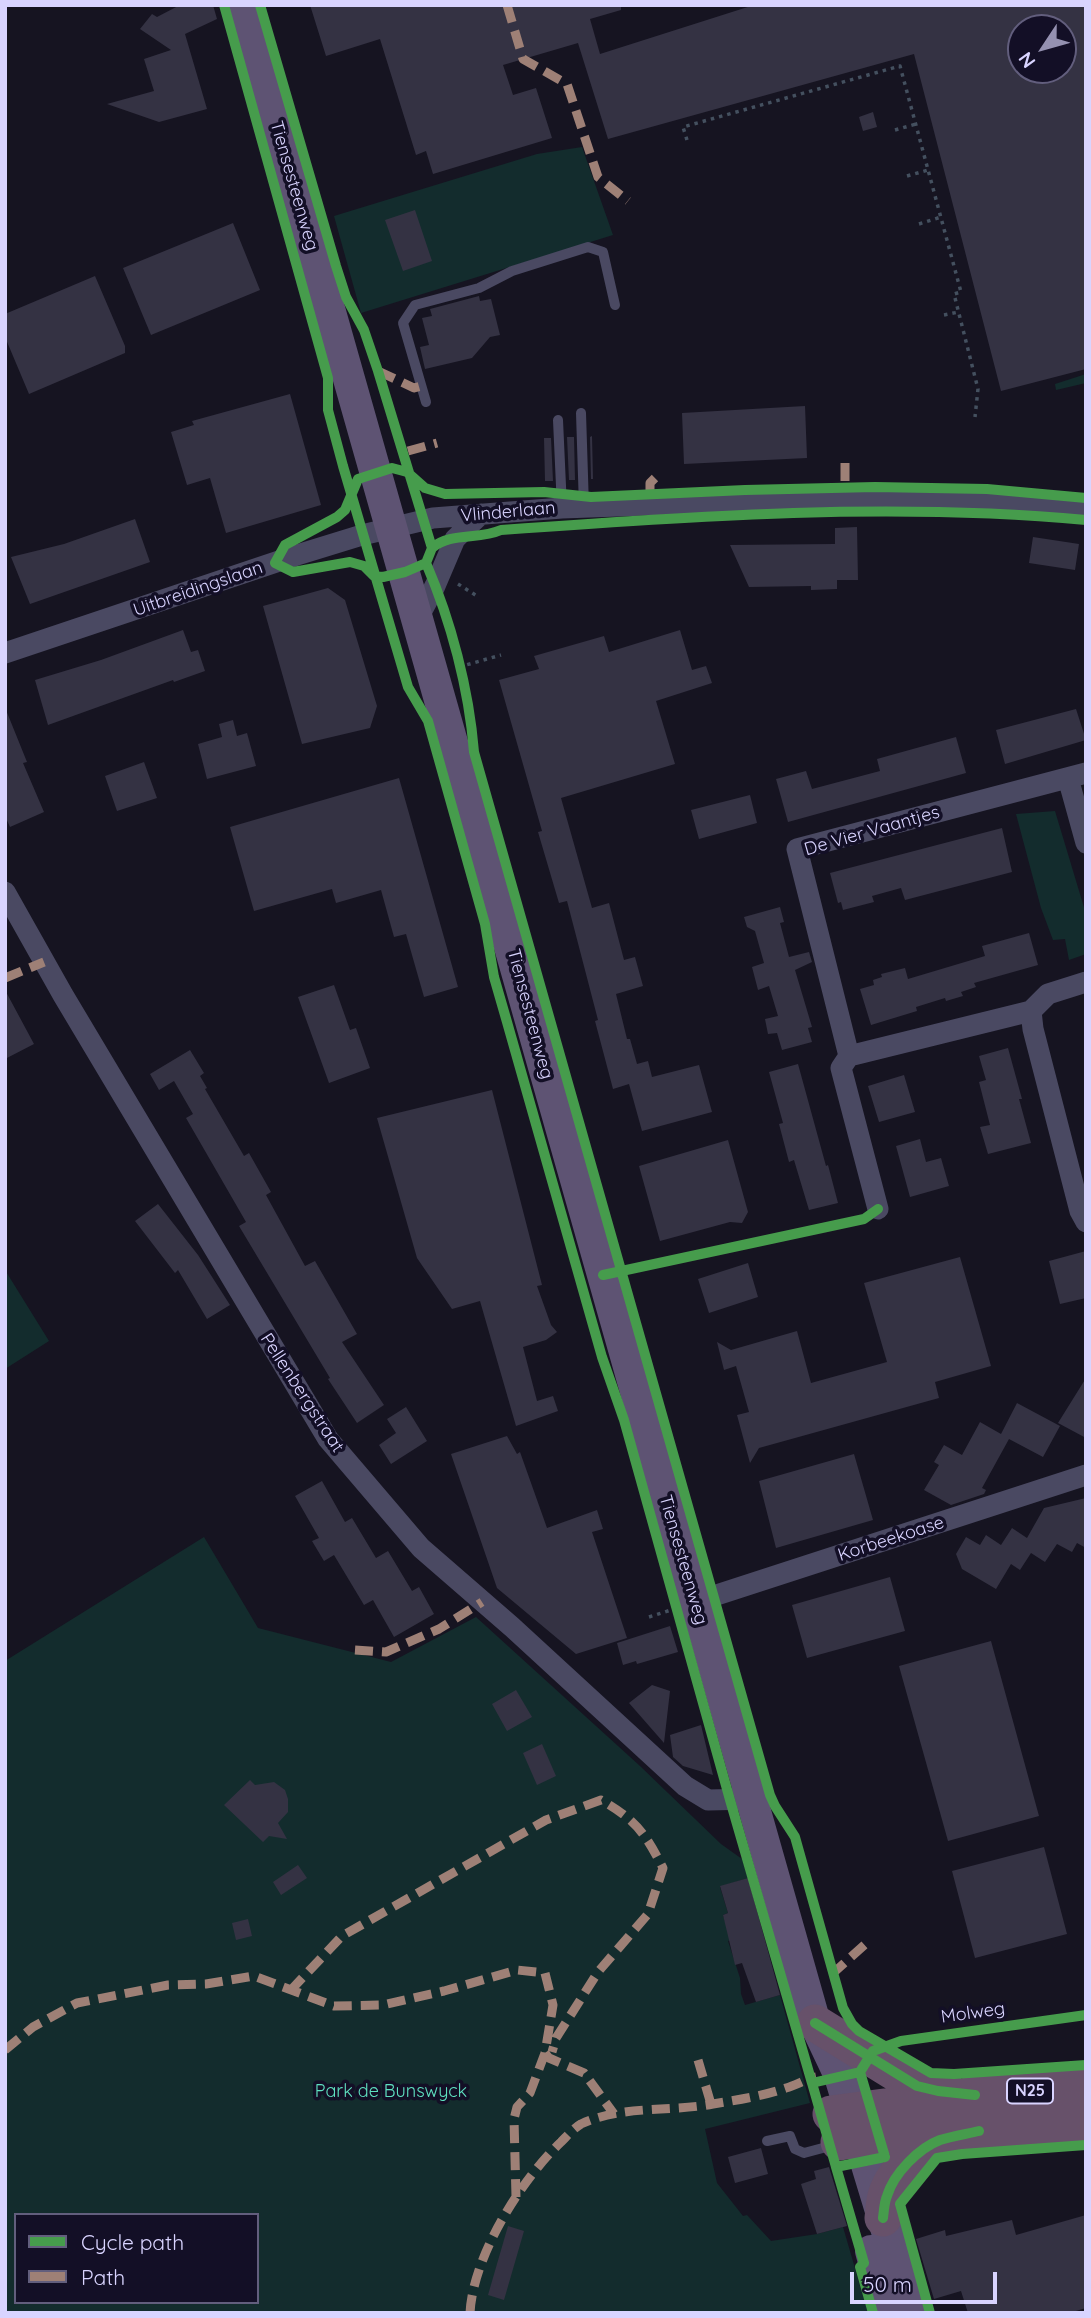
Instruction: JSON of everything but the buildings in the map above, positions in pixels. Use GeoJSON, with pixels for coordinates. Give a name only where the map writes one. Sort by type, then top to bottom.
{"type":"FeatureCollection","features":[{"type":"Feature","properties":{"kind":"highway"},"geometry":{"type":"LineString","coordinates":[[815,2023],[917,2086],[975,2095]]}},
{"type":"Feature","properties":{"kind":"highway","name":"N25"},"geometry":{"type":"LineString","coordinates":[[845,2126],[975,2095],[1086,2087]]}},
{"type":"Feature","properties":{"kind":"highway","name":"N25"},"geometry":{"type":"LineString","coordinates":[[845,2126],[979,2131],[1086,2124]]}},
{"type":"Feature","properties":{"kind":"highway"},"geometry":{"type":"LineString","coordinates":[[883,2218],[892,2183],[905,2166],[942,2139],[979,2131]]}},
{"type":"Feature","properties":{"kind":"main road","name":"Tiensesteenweg"},"geometry":{"type":"LineString","coordinates":[[243,5],[392,528],[440,592],[683,1606],[753,1799],[815,2023],[840,2076],[845,2126],[888,2313]]}},
{"type":"Feature","properties":{"kind":"main road","name":"Tiensesteenweg"},"geometry":{"type":"LineString","coordinates":[[845,2126],[883,2218],[912,2313]]}},
{"type":"Feature","properties":{"kind":"street","name":"Vlinderlaan"},"geometry":{"type":"LineString","coordinates":[[392,528],[433,518],[562,508],[924,497],[1086,508]]}},
{"type":"Feature","properties":{"kind":"street"},"geometry":{"type":"LineString","coordinates":[[440,592],[455,539],[481,514]]}},
{"type":"Feature","properties":{"kind":"street","name":"Uitbreidingslaan"},"geometry":{"type":"LineString","coordinates":[[5,653],[286,559],[392,528]]}},
{"type":"Feature","properties":{"kind":"street","name":"De Vier Vaantjes"},"geometry":{"type":"LineString","coordinates":[[878,1209],[841,1068],[849,1056],[797,849],[1077,775],[1086,843]]}},
{"type":"Feature","properties":{"kind":"street","name":"Pellenbergstraat"},"geometry":{"type":"LineString","coordinates":[[5,892],[84,1031],[328,1439],[421,1548],[684,1786],[709,1800],[753,1799]]}},
{"type":"Feature","properties":{"kind":"street"},"geometry":{"type":"LineString","coordinates":[[849,1056],[1031,1011],[1048,994],[1086,982]]}},
{"type":"Feature","properties":{"kind":"street"},"geometry":{"type":"LineString","coordinates":[[1031,1011],[1080,1211],[1086,1222]]}},
{"type":"Feature","properties":{"kind":"street","name":"Korbeekoase"},"geometry":{"type":"LineString","coordinates":[[683,1606],[1086,1475]]}},
{"type":"Feature","properties":{"kind":"lane"},"geometry":{"type":"LineString","coordinates":[[426,402],[403,323],[415,305],[479,288],[512,271],[588,247],[603,252],[615,305]]}},
{"type":"Feature","properties":{"kind":"lane"},"geometry":{"type":"LineString","coordinates":[[581,413],[584,507]]}},
{"type":"Feature","properties":{"kind":"lane"},"geometry":{"type":"LineString","coordinates":[[558,420],[562,508]]}},
{"type":"Feature","properties":{"kind":"lane"},"geometry":{"type":"LineString","coordinates":[[767,2141],[790,2136],[795,2149],[804,2153],[830,2147],[845,2126]]}},
{"type":"Feature","properties":{"kind":"path"},"geometry":{"type":"LineString","coordinates":[[687,140],[683,127],[900,66],[961,292],[954,294],[978,389],[975,417]]}},
{"type":"Feature","properties":{"kind":"path"},"geometry":{"type":"LineString","coordinates":[[895,130],[916,124]]}},
{"type":"Feature","properties":{"kind":"path"},"geometry":{"type":"LineString","coordinates":[[907,176],[928,170]]}},
{"type":"Feature","properties":{"kind":"path"},"geometry":{"type":"LineString","coordinates":[[919,224],[941,217]]}},
{"type":"Feature","properties":{"kind":"path"},"geometry":{"type":"LineString","coordinates":[[944,315],[959,312]]}},
{"type":"Feature","properties":{"kind":"path"},"geometry":{"type":"LineString","coordinates":[[440,592],[477,596]]}},
{"type":"Feature","properties":{"kind":"path"},"geometry":{"type":"LineString","coordinates":[[455,654],[460,673],[501,655]]}},
{"type":"Feature","properties":{"kind":"green space"},"geometry":{"type":"Polygon","coordinates":[[[582,147],[613,235],[361,313],[334,216],[537,154],[582,147]]]}},
{"type":"Feature","properties":{"kind":"green space"},"geometry":{"type":"Polygon","coordinates":[[[1086,374],[1086,383],[1056,390],[1055,384],[1086,374]]]}},
{"type":"Feature","properties":{"kind":"green space"},"geometry":{"type":"Polygon","coordinates":[[[1055,811],[1086,914],[1086,954],[1069,960],[1065,939],[1053,940],[1041,908],[1016,814],[1055,811]]]}},
{"type":"Feature","properties":{"kind":"green space"},"geometry":{"type":"Polygon","coordinates":[[[5,1270],[49,1341],[5,1369],[5,1270]]]}},
{"type":"Feature","properties":{"kind":"green space","name":"Park de Bunswyck"},"geometry":{"type":"Polygon","coordinates":[[[204,1537],[258,1628],[391,1662],[476,1617],[640,1766],[721,1844],[742,1859],[748,1878],[720,1887],[728,1913],[723,1915],[740,1978],[741,1994],[745,2005],[780,1995],[810,2103],[705,2129],[717,2183],[743,2216],[747,2215],[771,2241],[843,2227],[868,2313],[5,2313],[5,1661],[204,1537]]]}},
{"type":"Feature","properties":{"kind":"marked path"},"geometry":{"type":"LineString","coordinates":[[507,5],[523,59],[567,84],[598,177],[628,201]]}},
{"type":"Feature","properties":{"kind":"marked path"},"geometry":{"type":"LineString","coordinates":[[378,371],[414,388],[421,386]]}},
{"type":"Feature","properties":{"kind":"marked path"},"geometry":{"type":"LineString","coordinates":[[408,451],[437,443]]}},
{"type":"Feature","properties":{"kind":"marked path"},"geometry":{"type":"LineString","coordinates":[[845,463],[845,483]]}},
{"type":"Feature","properties":{"kind":"marked path"},"geometry":{"type":"LineString","coordinates":[[650,494],[650,483],[655,478]]}},
{"type":"Feature","properties":{"kind":"marked path"},"geometry":{"type":"LineString","coordinates":[[5,978],[44,962]]}},
{"type":"Feature","properties":{"kind":"marked path"},"geometry":{"type":"LineString","coordinates":[[355,1650],[386,1652],[439,1629],[482,1602]]}},
{"type":"Feature","properties":{"kind":"marked path"},"geometry":{"type":"LineString","coordinates":[[290,1991],[342,1936],[546,1820],[601,1800],[623,1814],[638,1828],[663,1868],[648,1914],[598,1972],[556,2038],[552,2052]]}},
{"type":"Feature","properties":{"kind":"marked path"},"geometry":{"type":"LineString","coordinates":[[831,1975],[870,1940]]}},
{"type":"Feature","properties":{"kind":"marked path"},"geometry":{"type":"LineString","coordinates":[[5,2050],[33,2027],[77,2003],[168,1985],[206,1984],[254,1976],[334,2006],[383,2005],[517,1970],[545,1973],[553,2005],[545,2053],[530,2093],[517,2107],[514,2119],[516,2197]]}},
{"type":"Feature","properties":{"kind":"marked path"},"geometry":{"type":"LineString","coordinates":[[545,2053],[549,2058],[584,2073],[614,2114]]}},
{"type":"Feature","properties":{"kind":"marked path"},"geometry":{"type":"LineString","coordinates":[[698,2060],[711,2104]]}},
{"type":"Feature","properties":{"kind":"marked path"},"geometry":{"type":"LineString","coordinates":[[470,2313],[480,2268],[502,2220],[530,2177],[578,2126],[613,2114],[750,2098],[816,2077]]}},
{"type":"Feature","properties":{"kind":"cycle path"},"geometry":{"type":"LineString","coordinates":[[224,5],[328,378],[328,410],[343,466],[408,687],[428,721],[485,924],[494,977],[602,1357],[624,1420],[812,2083]]}},
{"type":"Feature","properties":{"kind":"cycle path"},"geometry":{"type":"LineString","coordinates":[[260,5],[336,266],[346,297],[364,330],[378,371],[432,548],[426,563],[457,656],[468,704],[474,752],[770,1795],[795,1837],[843,2008],[859,2031],[931,2073],[954,2074],[1086,2065]]}},
{"type":"Feature","properties":{"kind":"cycle path"},"geometry":{"type":"LineString","coordinates":[[426,563],[383,577],[374,576],[364,566],[350,562],[293,572],[275,563],[285,545],[345,510],[358,479],[392,468],[407,472],[425,488],[445,494],[544,492],[591,497],[875,487],[987,489],[1086,498]]}},
{"type":"Feature","properties":{"kind":"cycle path"},"geometry":{"type":"LineString","coordinates":[[432,548],[447,540],[501,530],[720,516],[940,512],[1086,520]]}},
{"type":"Feature","properties":{"kind":"cycle path"},"geometry":{"type":"LineString","coordinates":[[603,1275],[864,1219],[878,1209]]}},
{"type":"Feature","properties":{"kind":"cycle path","name":"Molweg"},"geometry":{"type":"LineString","coordinates":[[860,2072],[873,2051],[901,2041],[1086,2015]]}},
{"type":"Feature","properties":{"kind":"cycle path"},"geometry":{"type":"LineString","coordinates":[[815,2023],[917,2086],[975,2095]]}},
{"type":"Feature","properties":{"kind":"cycle path"},"geometry":{"type":"LineString","coordinates":[[860,2072],[885,2157],[836,2167],[812,2083],[860,2072]]}},
{"type":"Feature","properties":{"kind":"cycle path"},"geometry":{"type":"LineString","coordinates":[[883,2218],[890,2187],[901,2170],[916,2155],[940,2140],[979,2131]]}},
{"type":"Feature","properties":{"kind":"cycle path"},"geometry":{"type":"LineString","coordinates":[[930,2313],[900,2204],[937,2158],[1086,2145]]}},
{"type":"Feature","properties":{"kind":"cycle path"},"geometry":{"type":"LineString","coordinates":[[836,2167],[864,2263],[860,2267],[873,2313]]}}]}
